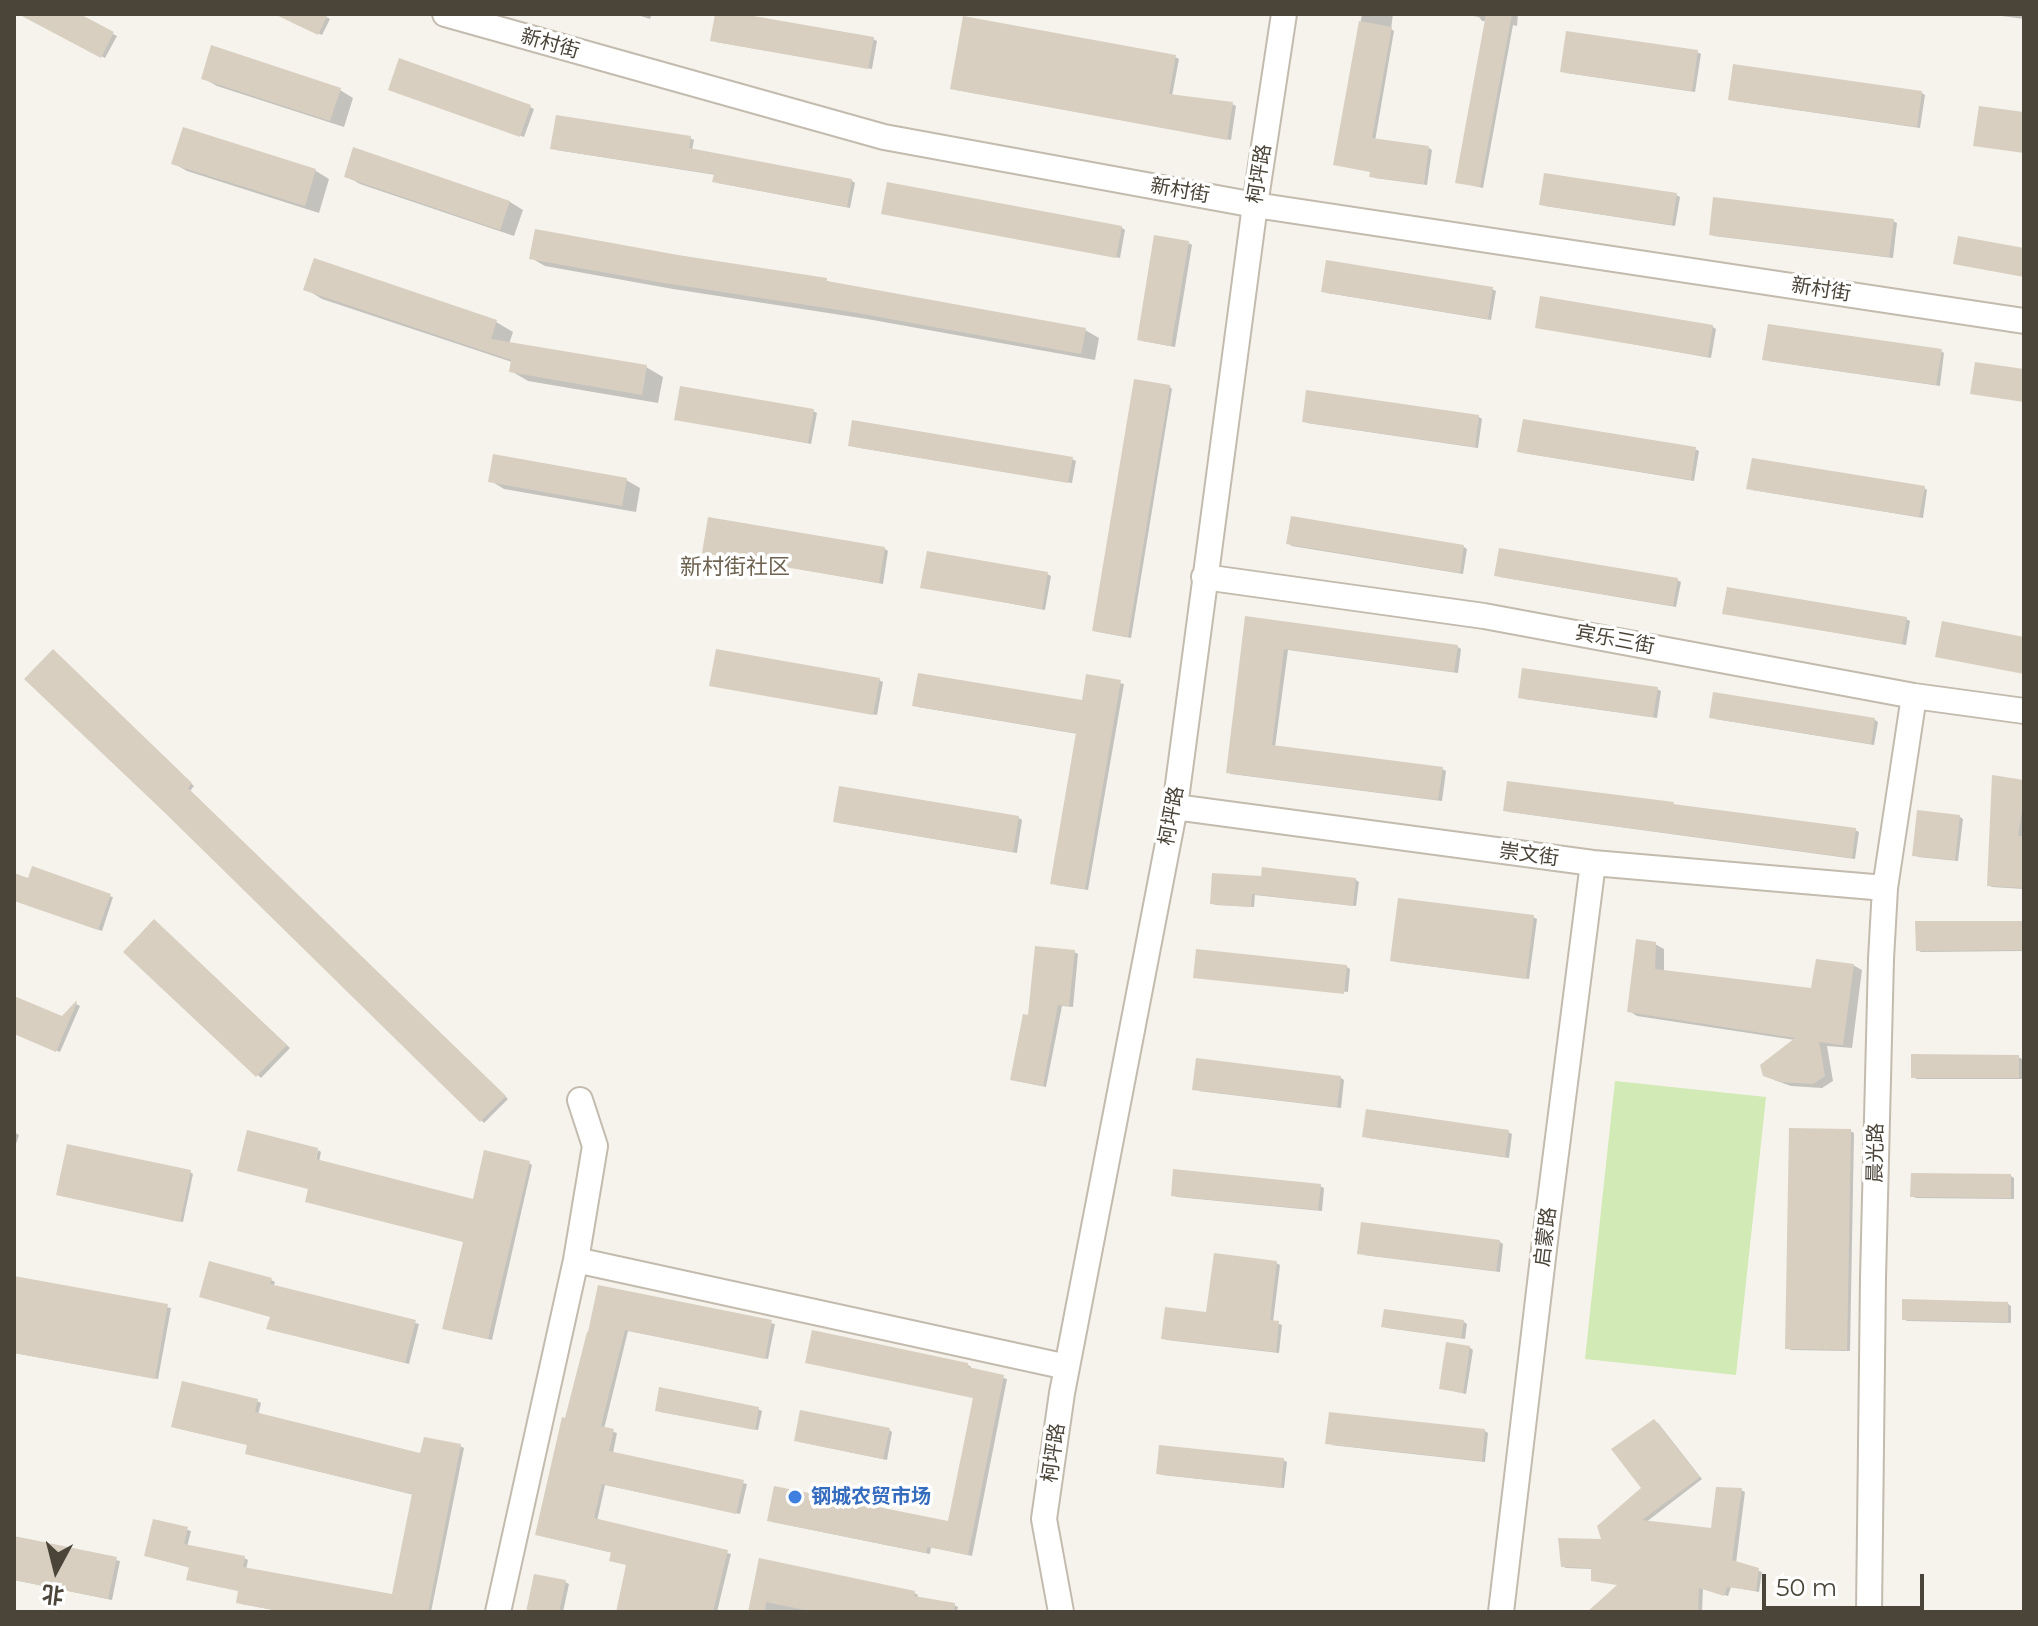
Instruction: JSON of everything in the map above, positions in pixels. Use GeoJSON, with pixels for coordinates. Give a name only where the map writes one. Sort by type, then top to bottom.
{"type":"FeatureCollection","features":[{"type":"Feature","properties":{"kind":"street","name":"新村街"},"geometry":{"type":"LineString","coordinates":[[445,14],[884,137],[1255,205],[2024,321]]}},
{"type":"Feature","properties":{"kind":"street","name":"柯坪路"},"geometry":{"type":"LineString","coordinates":[[1061,1612],[1044,1519],[1067,1367],[1175,807],[1255,205],[1284,14]]}},
{"type":"Feature","properties":{"kind":"street","name":"宾乐三街"},"geometry":{"type":"LineString","coordinates":[[1204,577],[1484,616],[1914,696],[2024,711]]}},
{"type":"Feature","properties":{"kind":"street","name":"晨光路"},"geometry":{"type":"LineString","coordinates":[[1869,1612],[1881,959],[1885,888],[1914,696]]}},
{"type":"Feature","properties":{"kind":"street","name":"崇文街"},"geometry":{"type":"LineString","coordinates":[[1175,807],[1593,863],[1885,888]]}},
{"type":"Feature","properties":{"kind":"street","name":"启蒙路"},"geometry":{"type":"LineString","coordinates":[[1501,1612],[1593,863]]}},
{"type":"Feature","properties":{"kind":"street"},"geometry":{"type":"LineString","coordinates":[[498,1612],[576,1260],[595,1146],[580,1100]]}},
{"type":"Feature","properties":{"kind":"street"},"geometry":{"type":"LineString","coordinates":[[576,1260],[1067,1367]]}},
{"type":"Feature","properties":{"kind":"green space"},"geometry":{"type":"Polygon","coordinates":[[[1615,1081],[1766,1097],[1736,1375],[1585,1359],[1615,1081]]]}},
{"type":"Feature","properties":{"kind":"building"},"geometry":{"type":"Polygon","coordinates":[[[18,14],[80,14],[114,32],[101,58],[18,14]]]}},
{"type":"Feature","properties":{"kind":"building"},"geometry":{"type":"Polygon","coordinates":[[[274,14],[328,14],[318,35],[274,14]]]}},
{"type":"Feature","properties":{"kind":"building"},"geometry":{"type":"Polygon","coordinates":[[[715,14],[742,14],[874,37],[868,69],[710,41],[715,14]]]}},
{"type":"Feature","properties":{"kind":"building"},"geometry":{"type":"Polygon","coordinates":[[[1486,14],[1512,14],[1480,187],[1455,183],[1486,14]]]}},
{"type":"Feature","properties":{"kind":"building"},"geometry":{"type":"Polygon","coordinates":[[[963,16],[1176,55],[1169,94],[1233,102],[1227,140],[950,89],[963,16]]]}},
{"type":"Feature","properties":{"kind":"building"},"geometry":{"type":"Polygon","coordinates":[[[1359,21],[1392,27],[1372,138],[1429,146],[1424,184],[1369,177],[1370,172],[1333,165],[1359,21]]]}},
{"type":"Feature","properties":{"kind":"building"},"geometry":{"type":"Polygon","coordinates":[[[1566,31],[1698,50],[1692,91],[1560,72],[1566,31]]]}},
{"type":"Feature","properties":{"kind":"building"},"geometry":{"type":"Polygon","coordinates":[[[211,45],[341,88],[330,121],[201,79],[211,45]]]}},
{"type":"Feature","properties":{"kind":"building"},"geometry":{"type":"Polygon","coordinates":[[[399,58],[531,105],[520,137],[388,90],[399,58]]]}},
{"type":"Feature","properties":{"kind":"building"},"geometry":{"type":"Polygon","coordinates":[[[1733,64],[1922,91],[1917,127],[1728,100],[1733,64]]]}},
{"type":"Feature","properties":{"kind":"building"},"geometry":{"type":"Polygon","coordinates":[[[1979,106],[2024,112],[2024,153],[1973,146],[1979,106]]]}},
{"type":"Feature","properties":{"kind":"building"},"geometry":{"type":"Polygon","coordinates":[[[556,115],[691,136],[689,148],[852,179],[847,207],[712,182],[714,174],[550,149],[556,115]]]}},
{"type":"Feature","properties":{"kind":"building"},"geometry":{"type":"Polygon","coordinates":[[[183,127],[316,169],[305,206],[171,164],[183,127]]]}},
{"type":"Feature","properties":{"kind":"building"},"geometry":{"type":"Polygon","coordinates":[[[353,147],[510,201],[500,230],[344,177],[353,147]]]}},
{"type":"Feature","properties":{"kind":"building"},"geometry":{"type":"Polygon","coordinates":[[[1544,173],[1677,193],[1672,225],[1539,205],[1544,173]]]}},
{"type":"Feature","properties":{"kind":"building"},"geometry":{"type":"Polygon","coordinates":[[[887,182],[1122,226],[1116,258],[881,214],[887,182]]]}},
{"type":"Feature","properties":{"kind":"building"},"geometry":{"type":"Polygon","coordinates":[[[1713,197],[1894,219],[1889,257],[1709,235],[1713,197]]]}},
{"type":"Feature","properties":{"kind":"building"},"geometry":{"type":"Polygon","coordinates":[[[535,229],[827,278],[827,281],[1086,328],[1081,354],[852,312],[529,259],[535,229]]]}},
{"type":"Feature","properties":{"kind":"building"},"geometry":{"type":"Polygon","coordinates":[[[1154,235],[1189,241],[1171,346],[1137,340],[1154,235]]]}},
{"type":"Feature","properties":{"kind":"building"},"geometry":{"type":"Polygon","coordinates":[[[1958,236],[2024,248],[2024,277],[1953,264],[1958,236]]]}},
{"type":"Feature","properties":{"kind":"building"},"geometry":{"type":"Polygon","coordinates":[[[314,258],[497,320],[491,339],[647,365],[642,395],[509,372],[511,360],[303,290],[314,258]]]}},
{"type":"Feature","properties":{"kind":"building"},"geometry":{"type":"Polygon","coordinates":[[[1326,260],[1493,287],[1488,319],[1321,292],[1326,260]]]}},
{"type":"Feature","properties":{"kind":"building"},"geometry":{"type":"Polygon","coordinates":[[[1540,296],[1713,325],[1708,357],[1535,328],[1540,296]]]}},
{"type":"Feature","properties":{"kind":"building"},"geometry":{"type":"Polygon","coordinates":[[[1768,324],[1942,349],[1936,385],[1762,360],[1768,324]]]}},
{"type":"Feature","properties":{"kind":"building"},"geometry":{"type":"Polygon","coordinates":[[[1975,362],[2024,369],[2024,402],[1970,394],[1975,362]]]}},
{"type":"Feature","properties":{"kind":"building"},"geometry":{"type":"Polygon","coordinates":[[[1134,379],[1170,385],[1128,637],[1092,631],[1134,379]]]}},
{"type":"Feature","properties":{"kind":"building"},"geometry":{"type":"Polygon","coordinates":[[[680,386],[814,409],[808,443],[674,420],[680,386]]]}},
{"type":"Feature","properties":{"kind":"building"},"geometry":{"type":"Polygon","coordinates":[[[1306,390],[1479,415],[1475,447],[1302,422],[1306,390]]]}},
{"type":"Feature","properties":{"kind":"building"},"geometry":{"type":"Polygon","coordinates":[[[1523,419],[1696,447],[1691,480],[1517,452],[1523,419]]]}},
{"type":"Feature","properties":{"kind":"building"},"geometry":{"type":"Polygon","coordinates":[[[852,420],[1073,457],[1068,483],[848,446],[852,420]]]}},
{"type":"Feature","properties":{"kind":"building"},"geometry":{"type":"Polygon","coordinates":[[[493,454],[627,478],[622,506],[488,482],[493,454]]]}},
{"type":"Feature","properties":{"kind":"building"},"geometry":{"type":"Polygon","coordinates":[[[1752,458],[1925,486],[1919,517],[1746,489],[1752,458]]]}},
{"type":"Feature","properties":{"kind":"building"},"geometry":{"type":"Polygon","coordinates":[[[1291,516],[1464,545],[1460,573],[1286,544],[1291,516]]]}},
{"type":"Feature","properties":{"kind":"building"},"geometry":{"type":"Polygon","coordinates":[[[708,517],[885,547],[879,583],[702,553],[708,517]]]}},
{"type":"Feature","properties":{"kind":"building"},"geometry":{"type":"Polygon","coordinates":[[[1499,548],[1678,578],[1673,606],[1494,576],[1499,548]]]}},
{"type":"Feature","properties":{"kind":"building"},"geometry":{"type":"Polygon","coordinates":[[[927,551],[1048,572],[1042,609],[920,588],[927,551]]]}},
{"type":"Feature","properties":{"kind":"building"},"geometry":{"type":"Polygon","coordinates":[[[1727,587],[1907,617],[1902,644],[1722,614],[1727,587]]]}},
{"type":"Feature","properties":{"kind":"building"},"geometry":{"type":"Polygon","coordinates":[[[1245,616],[1458,645],[1454,672],[1284,649],[1272,745],[1443,767],[1438,800],[1226,773],[1245,616]]]}},
{"type":"Feature","properties":{"kind":"building"},"geometry":{"type":"Polygon","coordinates":[[[1942,621],[2024,637],[2024,674],[1935,657],[1942,621]]]}},
{"type":"Feature","properties":{"kind":"building"},"geometry":{"type":"Polygon","coordinates":[[[53,649],[192,783],[188,788],[506,1096],[480,1122],[24,679],[53,649]]]}},
{"type":"Feature","properties":{"kind":"building"},"geometry":{"type":"Polygon","coordinates":[[[716,649],[880,678],[873,715],[709,686],[716,649]]]}},
{"type":"Feature","properties":{"kind":"building"},"geometry":{"type":"Polygon","coordinates":[[[1522,668],[1658,687],[1653,717],[1518,698],[1522,668]]]}},
{"type":"Feature","properties":{"kind":"building"},"geometry":{"type":"Polygon","coordinates":[[[918,673],[1082,700],[1086,674],[1121,680],[1085,889],[1050,884],[1076,733],[912,706],[918,673]]]}},
{"type":"Feature","properties":{"kind":"building"},"geometry":{"type":"Polygon","coordinates":[[[1713,692],[1875,718],[1871,744],[1709,718],[1713,692]]]}},
{"type":"Feature","properties":{"kind":"building"},"geometry":{"type":"Polygon","coordinates":[[[1992,775],[2024,780],[2018,836],[2024,836],[2024,888],[1987,886],[1992,775]]]}},
{"type":"Feature","properties":{"kind":"building"},"geometry":{"type":"Polygon","coordinates":[[[1507,781],[1856,828],[1852,858],[1503,811],[1507,781]]]}},
{"type":"Feature","properties":{"kind":"building"},"geometry":{"type":"Polygon","coordinates":[[[839,786],[1019,816],[1013,852],[833,822],[839,786]]]}},
{"type":"Feature","properties":{"kind":"building"},"geometry":{"type":"Polygon","coordinates":[[[1917,810],[1960,815],[1955,860],[1912,856],[1917,810]]]}},
{"type":"Feature","properties":{"kind":"building"},"geometry":{"type":"Polygon","coordinates":[[[32,866],[111,894],[98,930],[14,901],[14,873],[28,878],[32,866]]]}},
{"type":"Feature","properties":{"kind":"building"},"geometry":{"type":"Polygon","coordinates":[[[1262,867],[1356,878],[1353,906],[1252,894],[1251,907],[1210,904],[1212,873],[1261,876],[1262,867]]]}},
{"type":"Feature","properties":{"kind":"building"},"geometry":{"type":"Polygon","coordinates":[[[1398,898],[1534,915],[1526,979],[1390,961],[1398,898]]]}},
{"type":"Feature","properties":{"kind":"building"},"geometry":{"type":"Polygon","coordinates":[[[154,919],[287,1045],[256,1077],[123,952],[154,919]]]}},
{"type":"Feature","properties":{"kind":"building"},"geometry":{"type":"Polygon","coordinates":[[[1915,921],[2024,921],[2024,950],[1916,951],[1915,921]]]}},
{"type":"Feature","properties":{"kind":"building"},"geometry":{"type":"Polygon","coordinates":[[[1636,939],[1656,942],[1655,969],[1811,988],[1816,959],[1854,964],[1843,1045],[1819,1042],[1825,1076],[1813,1084],[1780,1082],[1763,1076],[1760,1065],[1795,1038],[1627,1012],[1636,939]]]}},
{"type":"Feature","properties":{"kind":"building"},"geometry":{"type":"Polygon","coordinates":[[[1035,946],[1075,950],[1069,1006],[1058,1005],[1043,1086],[1010,1080],[1023,1014],[1028,1015],[1035,946]]]}},
{"type":"Feature","properties":{"kind":"building"},"geometry":{"type":"Polygon","coordinates":[[[1196,949],[1347,965],[1344,994],[1193,978],[1196,949]]]}},
{"type":"Feature","properties":{"kind":"building"},"geometry":{"type":"Polygon","coordinates":[[[14,996],[62,1016],[77,1002],[56,1052],[14,1034],[14,996]]]}},
{"type":"Feature","properties":{"kind":"building"},"geometry":{"type":"Polygon","coordinates":[[[1911,1054],[2019,1055],[2019,1078],[1911,1078],[1911,1054]]]}},
{"type":"Feature","properties":{"kind":"building"},"geometry":{"type":"Polygon","coordinates":[[[1196,1058],[1341,1076],[1337,1107],[1192,1090],[1196,1058]]]}},
{"type":"Feature","properties":{"kind":"building"},"geometry":{"type":"Polygon","coordinates":[[[1366,1109],[1509,1130],[1505,1157],[1362,1137],[1366,1109]]]}},
{"type":"Feature","properties":{"kind":"building"},"geometry":{"type":"Polygon","coordinates":[[[1789,1128],[1851,1129],[1847,1350],[1785,1349],[1789,1128]]]}},
{"type":"Feature","properties":{"kind":"building"},"geometry":{"type":"Polygon","coordinates":[[[247,1130],[318,1148],[316,1159],[473,1199],[484,1150],[530,1161],[488,1339],[442,1329],[463,1242],[305,1202],[308,1189],[237,1171],[247,1130]]]}},
{"type":"Feature","properties":{"kind":"building"},"geometry":{"type":"Polygon","coordinates":[[[67,1144],[191,1170],[180,1222],[56,1195],[67,1144]]]}},
{"type":"Feature","properties":{"kind":"building"},"geometry":{"type":"Polygon","coordinates":[[[1173,1169],[1321,1184],[1318,1210],[1171,1196],[1173,1169]]]}},
{"type":"Feature","properties":{"kind":"building"},"geometry":{"type":"Polygon","coordinates":[[[1911,1173],[2011,1174],[2011,1198],[1910,1197],[1911,1173]]]}},
{"type":"Feature","properties":{"kind":"building"},"geometry":{"type":"Polygon","coordinates":[[[1361,1222],[1500,1240],[1496,1271],[1357,1254],[1361,1222]]]}},
{"type":"Feature","properties":{"kind":"building"},"geometry":{"type":"Polygon","coordinates":[[[1214,1253],[1277,1261],[1270,1320],[1279,1321],[1276,1352],[1161,1339],[1165,1307],[1206,1312],[1214,1253]]]}},
{"type":"Feature","properties":{"kind":"building"},"geometry":{"type":"Polygon","coordinates":[[[209,1261],[272,1278],[270,1284],[416,1320],[405,1363],[266,1329],[270,1317],[199,1297],[209,1261]]]}},
{"type":"Feature","properties":{"kind":"building"},"geometry":{"type":"Polygon","coordinates":[[[14,1276],[168,1304],[155,1379],[14,1353],[14,1276]]]}},
{"type":"Feature","properties":{"kind":"building"},"geometry":{"type":"Polygon","coordinates":[[[598,1285],[772,1320],[765,1359],[625,1330],[601,1426],[614,1429],[609,1451],[744,1480],[736,1514],[602,1484],[594,1518],[728,1550],[713,1612],[616,1612],[626,1565],[609,1561],[611,1552],[535,1535],[562,1417],[565,1418],[598,1285]]]}},
{"type":"Feature","properties":{"kind":"building"},"geometry":{"type":"Polygon","coordinates":[[[1902,1299],[2008,1302],[2008,1322],[1902,1320],[1902,1299]]]}},
{"type":"Feature","properties":{"kind":"building"},"geometry":{"type":"Polygon","coordinates":[[[1384,1309],[1464,1320],[1461,1338],[1381,1327],[1384,1309]]]}},
{"type":"Feature","properties":{"kind":"building"},"geometry":{"type":"Polygon","coordinates":[[[812,1330],[968,1363],[968,1367],[1004,1375],[968,1555],[927,1547],[926,1553],[767,1521],[774,1486],[948,1521],[973,1398],[805,1363],[812,1330]]]}},
{"type":"Feature","properties":{"kind":"building"},"geometry":{"type":"Polygon","coordinates":[[[1446,1342],[1470,1346],[1463,1393],[1439,1389],[1446,1342]]]}},
{"type":"Feature","properties":{"kind":"building"},"geometry":{"type":"Polygon","coordinates":[[[182,1381],[258,1399],[255,1412],[420,1453],[424,1437],[461,1444],[428,1612],[284,1612],[236,1603],[238,1591],[186,1580],[189,1567],[144,1556],[153,1519],[188,1527],[184,1544],[245,1556],[243,1567],[392,1594],[412,1494],[245,1454],[247,1445],[171,1427],[182,1381]]]}},
{"type":"Feature","properties":{"kind":"building"},"geometry":{"type":"Polygon","coordinates":[[[659,1387],[759,1407],[755,1430],[655,1411],[659,1387]]]}},
{"type":"Feature","properties":{"kind":"building"},"geometry":{"type":"Polygon","coordinates":[[[800,1410],[890,1428],[883,1459],[794,1441],[800,1410]]]}},
{"type":"Feature","properties":{"kind":"building"},"geometry":{"type":"Polygon","coordinates":[[[1329,1412],[1485,1429],[1482,1461],[1325,1444],[1329,1412]]]}},
{"type":"Feature","properties":{"kind":"building"},"geometry":{"type":"Polygon","coordinates":[[[1654,1419],[1700,1477],[1642,1520],[1711,1528],[1716,1487],[1742,1488],[1732,1560],[1759,1568],[1756,1591],[1727,1587],[1724,1596],[1699,1588],[1698,1612],[1587,1612],[1617,1585],[1591,1581],[1591,1568],[1561,1567],[1558,1538],[1601,1539],[1597,1526],[1641,1488],[1611,1449],[1654,1419]]]}},
{"type":"Feature","properties":{"kind":"building"},"geometry":{"type":"Polygon","coordinates":[[[1159,1445],[1284,1458],[1281,1488],[1156,1474],[1159,1445]]]}},
{"type":"Feature","properties":{"kind":"building"},"geometry":{"type":"Polygon","coordinates":[[[14,1536],[117,1557],[108,1599],[14,1580],[14,1536]]]}},
{"type":"Feature","properties":{"kind":"building"},"geometry":{"type":"Polygon","coordinates":[[[759,1558],[915,1591],[914,1596],[955,1603],[954,1612],[815,1612],[766,1602],[765,1612],[748,1612],[759,1558]]]}},
{"type":"Feature","properties":{"kind":"building"},"geometry":{"type":"Polygon","coordinates":[[[534,1574],[566,1580],[559,1612],[526,1612],[534,1574]]]}},
{"type":"Feature","properties":{"kind":"place","name":"钢城农贸市场"},"geometry":{"type":"Point","coordinates":[795,1497]}},
{"type":"Feature","properties":{"kind":"district","name":"新村街社区"},"geometry":{"type":"Point","coordinates":[735,568]}}]}
